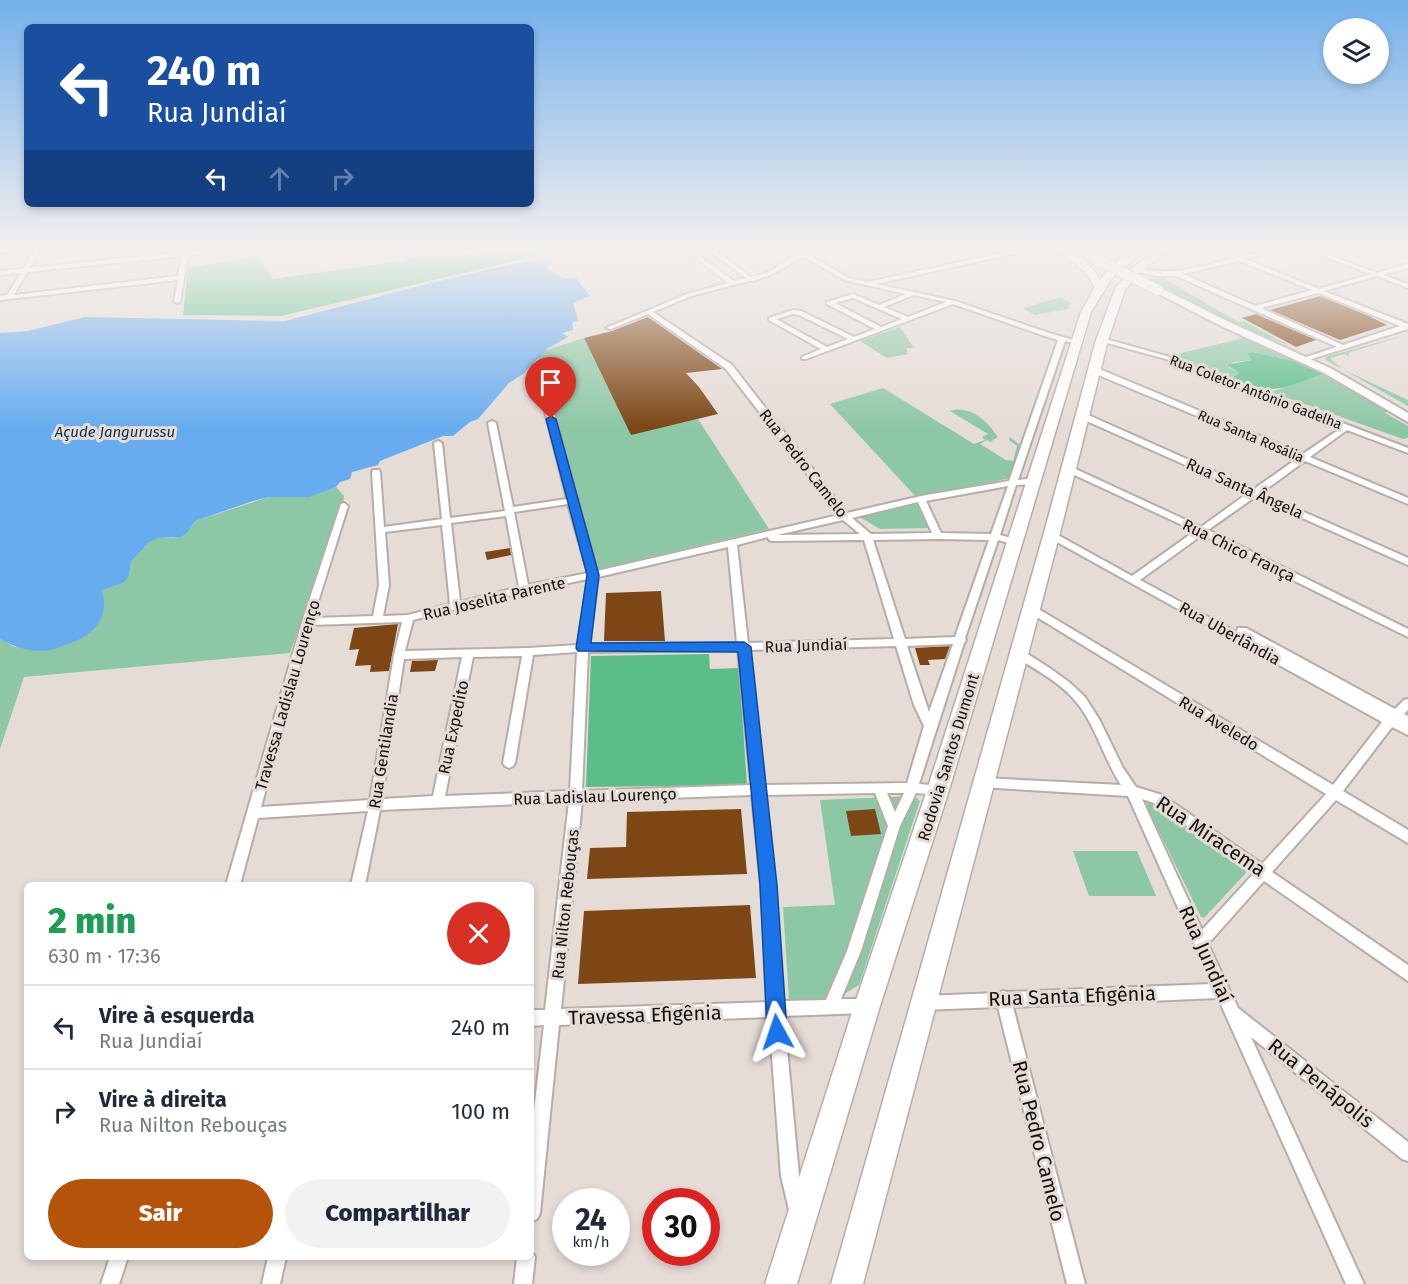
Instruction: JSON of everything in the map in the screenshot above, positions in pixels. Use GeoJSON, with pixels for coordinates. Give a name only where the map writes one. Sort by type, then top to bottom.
{"type":"FeatureCollection","features":[{"type":"Feature","properties":{"kind":"highway","name":"Rodovia Santos Dumont"},"geometry":{"type":"LineString","coordinates":[[781,1284],[867,1006],[938,790],[1005,539],[1070,340],[1088,308]]}},
{"type":"Feature","properties":{"kind":"highway","name":"Rodovia Santos Dumont"},"geometry":{"type":"LineString","coordinates":[[847,1284],[1102,340],[1113,308]]}},
{"type":"Feature","properties":{"kind":"main road"},"geometry":{"type":"LineString","coordinates":[[1194,308],[1225,324],[1307,358],[1408,411]]}},
{"type":"Feature","properties":{"kind":"main road"},"geometry":{"type":"LineString","coordinates":[[1307,358],[1408,418]]}},
{"type":"Feature","properties":{"kind":"street"},"geometry":{"type":"LineString","coordinates":[[609,328],[659,308]]}},
{"type":"Feature","properties":{"kind":"street"},"geometry":{"type":"LineString","coordinates":[[839,308],[880,329]]}},
{"type":"Feature","properties":{"kind":"street"},"geometry":{"type":"LineString","coordinates":[[881,308],[907,319]]}},
{"type":"Feature","properties":{"kind":"street"},"geometry":{"type":"LineString","coordinates":[[804,358],[937,308]]}},
{"type":"Feature","properties":{"kind":"street"},"geometry":{"type":"LineString","coordinates":[[971,308],[1070,340]]}},
{"type":"Feature","properties":{"kind":"street"},"geometry":{"type":"LineString","coordinates":[[1255,308],[1343,347]]}},
{"type":"Feature","properties":{"kind":"street"},"geometry":{"type":"LineString","coordinates":[[1362,308],[1408,327]]}},
{"type":"Feature","properties":{"kind":"street","name":"Rua Pedro Camelo"},"geometry":{"type":"LineString","coordinates":[[649,312],[712,353],[729,367],[845,517],[867,536]]}},
{"type":"Feature","properties":{"kind":"street"},"geometry":{"type":"LineString","coordinates":[[825,349],[772,321],[774,318],[793,312],[807,316],[853,339]]}},
{"type":"Feature","properties":{"kind":"street"},"geometry":{"type":"LineString","coordinates":[[1307,358],[1408,327]]}},
{"type":"Feature","properties":{"kind":"street","name":"Rua Coletor Antônio Gadelha"},"geometry":{"type":"LineString","coordinates":[[1102,340],[1168,358],[1408,451]]}},
{"type":"Feature","properties":{"kind":"street","name":"Rua Santa Rosália"},"geometry":{"type":"LineString","coordinates":[[1094,370],[1408,501]]}},
{"type":"Feature","properties":{"kind":"street"},"geometry":{"type":"LineString","coordinates":[[541,379],[593,575]]}},
{"type":"Feature","properties":{"kind":"street","name":"Rua Santa Ângela"},"geometry":{"type":"LineString","coordinates":[[1083,416],[1408,562]]}},
{"type":"Feature","properties":{"kind":"street"},"geometry":{"type":"LineString","coordinates":[[492,423],[524,588]]}},
{"type":"Feature","properties":{"kind":"street"},"geometry":{"type":"LineString","coordinates":[[1136,577],[1347,427]]}},
{"type":"Feature","properties":{"kind":"street"},"geometry":{"type":"LineString","coordinates":[[438,443],[455,605]]}},
{"type":"Feature","properties":{"kind":"street","name":"Rua Chico França"},"geometry":{"type":"LineString","coordinates":[[1069,469],[1202,531],[1408,633]]}},
{"type":"Feature","properties":{"kind":"street"},"geometry":{"type":"LineString","coordinates":[[376,472],[384,585],[377,620]]}},
{"type":"Feature","properties":{"kind":"street","name":"Rua Joselita Parente"},"geometry":{"type":"LineString","coordinates":[[307,622],[408,618],[524,588],[593,575],[921,499],[1024,481]]}},
{"type":"Feature","properties":{"kind":"street"},"geometry":{"type":"LineString","coordinates":[[921,499],[938,536]]}},
{"type":"Feature","properties":{"kind":"street"},"geometry":{"type":"LineString","coordinates":[[380,530],[572,501]]}},
{"type":"Feature","properties":{"kind":"street","name":"Travessa Ladislau Lourenço"},"geometry":{"type":"LineString","coordinates":[[233,882],[307,622],[344,506]]}},
{"type":"Feature","properties":{"kind":"street","name":"Rua Uberlândia"},"geometry":{"type":"LineString","coordinates":[[1052,532],[1398,719],[1408,731]]}},
{"type":"Feature","properties":{"kind":"street"},"geometry":{"type":"LineString","coordinates":[[867,536],[920,705],[930,726]]}},
{"type":"Feature","properties":{"kind":"street","name":"Rua Joselita Parente"},"geometry":{"type":"LineString","coordinates":[[748,539],[867,536],[1005,539]]}},
{"type":"Feature","properties":{"kind":"street"},"geometry":{"type":"LineString","coordinates":[[830,1008],[854,951],[894,826],[911,788],[930,726],[961,640],[1005,539]]}},
{"type":"Feature","properties":{"kind":"street"},"geometry":{"type":"LineString","coordinates":[[732,542],[768,885],[790,1176],[799,1228]]}},
{"type":"Feature","properties":{"kind":"street","name":"Rua Nilton Rebouças"},"geometry":{"type":"LineString","coordinates":[[534,1186],[576,797],[583,648],[593,575]]}},
{"type":"Feature","properties":{"kind":"street","name":"Rua Aveledo"},"geometry":{"type":"LineString","coordinates":[[1031,609],[1408,837]]}},
{"type":"Feature","properties":{"kind":"street","name":"Rua Gentilandia"},"geometry":{"type":"LineString","coordinates":[[359,882],[375,806],[399,655],[408,618]]}},
{"type":"Feature","properties":{"kind":"street","name":"Rua Jundiaí"},"geometry":{"type":"LineString","coordinates":[[399,655],[528,652],[583,648],[744,647],[961,640]]}},
{"type":"Feature","properties":{"kind":"street"},"geometry":{"type":"LineString","coordinates":[[509,763],[528,652]]}},
{"type":"Feature","properties":{"kind":"street","name":"Rua Expedito"},"geometry":{"type":"LineString","coordinates":[[438,801],[468,654]]}},
{"type":"Feature","properties":{"kind":"street","name":"Rua Jundiaí"},"geometry":{"type":"LineString","coordinates":[[1019,654],[1059,680],[1087,708],[1115,768],[1132,791],[1355,1284]]}},
{"type":"Feature","properties":{"kind":"street"},"geometry":{"type":"LineString","coordinates":[[1201,942],[1335,792],[1398,719],[1408,703]]}},
{"type":"Feature","properties":{"kind":"street","name":"Rua Miracema"},"geometry":{"type":"LineString","coordinates":[[983,783],[1132,791],[1158,799],[1408,974]]}},
{"type":"Feature","properties":{"kind":"street","name":"Rua Ladislau Lourenço"},"geometry":{"type":"LineString","coordinates":[[253,813],[438,801],[758,790],[911,788],[938,790]]}},
{"type":"Feature","properties":{"kind":"street"},"geometry":{"type":"LineString","coordinates":[[879,789],[894,826]]}},
{"type":"Feature","properties":{"kind":"street","name":"Rua Santa Efigênia"},"geometry":{"type":"LineString","coordinates":[[922,1003],[1221,991]]}},
{"type":"Feature","properties":{"kind":"street","name":"Rua Pedro Camelo"},"geometry":{"type":"LineString","coordinates":[[1003,998],[1076,1284]]}},
{"type":"Feature","properties":{"kind":"street","name":"Travessa Efigênia"},"geometry":{"type":"LineString","coordinates":[[534,1018],[867,1006]]}},
{"type":"Feature","properties":{"kind":"street","name":"Rua Penápolis"},"geometry":{"type":"LineString","coordinates":[[1233,1013],[1408,1153]]}},
{"type":"Feature","properties":{"kind":"street"},"geometry":{"type":"LineString","coordinates":[[110,1284],[118,1260]]}},
{"type":"Feature","properties":{"kind":"street"},"geometry":{"type":"LineString","coordinates":[[271,1284],[276,1260]]}},
{"type":"Feature","properties":{"kind":"street"},"geometry":{"type":"LineString","coordinates":[[523,1284],[526,1260]]}},
{"type":"Feature","properties":{"kind":"green space"},"geometry":{"type":"Polygon","coordinates":[[[184,308],[315,308],[281,316],[183,315],[184,308]]]}},
{"type":"Feature","properties":{"kind":"green space"},"geometry":{"type":"Polygon","coordinates":[[[1023,308],[1068,308],[1035,315],[1023,308]]]}},
{"type":"Feature","properties":{"kind":"green space"},"geometry":{"type":"Polygon","coordinates":[[[1201,308],[1214,308],[1238,322],[1244,321],[1292,347],[1201,308]]]}},
{"type":"Feature","properties":{"kind":"green space"},"geometry":{"type":"Polygon","coordinates":[[[900,327],[914,348],[906,348],[908,354],[887,358],[860,341],[900,327]]]}},
{"type":"Feature","properties":{"kind":"green space"},"geometry":{"type":"Polygon","coordinates":[[[1399,337],[1348,353],[1350,357],[1345,354],[1330,358],[1342,369],[1326,360],[1326,357],[1399,337]]]}},
{"type":"Feature","properties":{"kind":"green space"},"geometry":{"type":"Polygon","coordinates":[[[584,338],[631,434],[698,419],[769,529],[598,569],[537,353],[584,338]]]}},
{"type":"Feature","properties":{"kind":"green space"},"geometry":{"type":"Polygon","coordinates":[[[1244,338],[1307,364],[1252,352],[1247,354],[1251,360],[1234,362],[1228,367],[1239,373],[1232,377],[1234,380],[1169,356],[1244,338]]]}},
{"type":"Feature","properties":{"kind":"green space"},"geometry":{"type":"Polygon","coordinates":[[[1252,352],[1307,364],[1326,373],[1279,388],[1268,389],[1245,385],[1232,378],[1239,373],[1227,365],[1251,360],[1247,353],[1252,352]]]}},
{"type":"Feature","properties":{"kind":"green space"},"geometry":{"type":"Polygon","coordinates":[[[1342,369],[1408,400],[1408,406],[1342,369]]]}},
{"type":"Feature","properties":{"kind":"green space"},"geometry":{"type":"Polygon","coordinates":[[[1326,373],[1359,393],[1357,394],[1389,411],[1385,413],[1408,426],[1408,438],[1403,439],[1271,392],[1326,373]]]}},
{"type":"Feature","properties":{"kind":"green space"},"geometry":{"type":"Polygon","coordinates":[[[883,388],[974,444],[985,440],[982,437],[988,434],[950,411],[957,409],[971,412],[989,426],[998,437],[980,444],[1006,460],[1013,461],[1017,446],[1009,440],[1010,437],[1021,446],[1010,478],[917,498],[830,404],[883,388]]]}},
{"type":"Feature","properties":{"kind":"green space"},"geometry":{"type":"Polygon","coordinates":[[[336,487],[344,496],[343,503],[290,653],[24,677],[0,749],[0,639],[15,647],[102,590],[129,576],[131,562],[148,543],[158,538],[174,538],[188,532],[195,521],[269,497],[309,497],[336,487]]]}},
{"type":"Feature","properties":{"kind":"green space"},"geometry":{"type":"Polygon","coordinates":[[[917,503],[923,509],[928,528],[880,529],[858,516],[917,503]]]}},
{"type":"Feature","properties":{"kind":"green space"},"geometry":{"type":"Polygon","coordinates":[[[709,654],[710,669],[739,668],[747,785],[586,787],[591,656],[709,654]]]}},
{"type":"Feature","properties":{"kind":"green space"},"geometry":{"type":"Polygon","coordinates":[[[914,796],[920,801],[859,985],[826,1002],[789,999],[783,907],[835,905],[820,800],[914,796]]]}},
{"type":"Feature","properties":{"kind":"green space"},"geometry":{"type":"Polygon","coordinates":[[[1148,802],[1247,870],[1204,918],[1201,917],[1146,805],[1148,802]]]}},
{"type":"Feature","properties":{"kind":"green space"},"geometry":{"type":"Polygon","coordinates":[[[1073,851],[1137,851],[1156,896],[1089,896],[1073,851]]]}},
{"type":"Feature","properties":{"kind":"water","name":"Açude Jangurussu"},"geometry":{"type":"Polygon","coordinates":[[[335,308],[574,308],[578,320],[572,323],[573,330],[562,333],[568,337],[547,349],[523,374],[509,383],[478,419],[470,422],[453,436],[443,436],[380,461],[378,465],[352,472],[350,479],[310,497],[269,497],[253,501],[195,521],[188,532],[181,537],[158,538],[148,543],[131,562],[129,576],[123,583],[102,590],[103,611],[96,627],[72,643],[51,650],[33,651],[0,639],[0,333],[28,331],[85,317],[285,321],[335,308]]]}},
{"type":"Feature","properties":{"kind":"building"},"geometry":{"type":"Polygon","coordinates":[[[1277,308],[1349,308],[1387,325],[1340,340],[1270,310],[1277,308]]]}},
{"type":"Feature","properties":{"kind":"building"},"geometry":{"type":"Polygon","coordinates":[[[1256,314],[1316,340],[1296,347],[1242,318],[1256,314]]]}},
{"type":"Feature","properties":{"kind":"building"},"geometry":{"type":"Polygon","coordinates":[[[648,317],[722,369],[686,373],[718,414],[631,435],[584,338],[612,331],[648,317]]]}},
{"type":"Feature","properties":{"kind":"building"},"geometry":{"type":"Polygon","coordinates":[[[510,548],[511,555],[487,560],[485,552],[510,548]]]}},
{"type":"Feature","properties":{"kind":"building"},"geometry":{"type":"Polygon","coordinates":[[[661,591],[665,641],[604,641],[606,593],[661,591]]]}},
{"type":"Feature","properties":{"kind":"building"},"geometry":{"type":"Polygon","coordinates":[[[398,624],[389,671],[370,672],[371,665],[355,666],[359,649],[349,650],[354,628],[398,624]]]}},
{"type":"Feature","properties":{"kind":"building"},"geometry":{"type":"Polygon","coordinates":[[[950,646],[945,659],[928,660],[930,665],[920,665],[915,648],[950,646]]]}},
{"type":"Feature","properties":{"kind":"building"},"geometry":{"type":"Polygon","coordinates":[[[438,660],[435,671],[410,672],[412,661],[438,660]]]}},
{"type":"Feature","properties":{"kind":"building"},"geometry":{"type":"Polygon","coordinates":[[[741,809],[747,874],[587,879],[590,848],[626,847],[627,812],[741,809]]]}},
{"type":"Feature","properties":{"kind":"building"},"geometry":{"type":"Polygon","coordinates":[[[875,809],[881,834],[851,836],[846,811],[875,809]]]}},
{"type":"Feature","properties":{"kind":"building"},"geometry":{"type":"Polygon","coordinates":[[[750,905],[756,978],[578,984],[584,911],[750,905]]]}},
{"type":"Feature","properties":{"kind":"route"},"geometry":{"type":"LineString","coordinates":[[551,419],[593,575],[583,648],[744,647],[768,885],[777,1032]]}}]}
